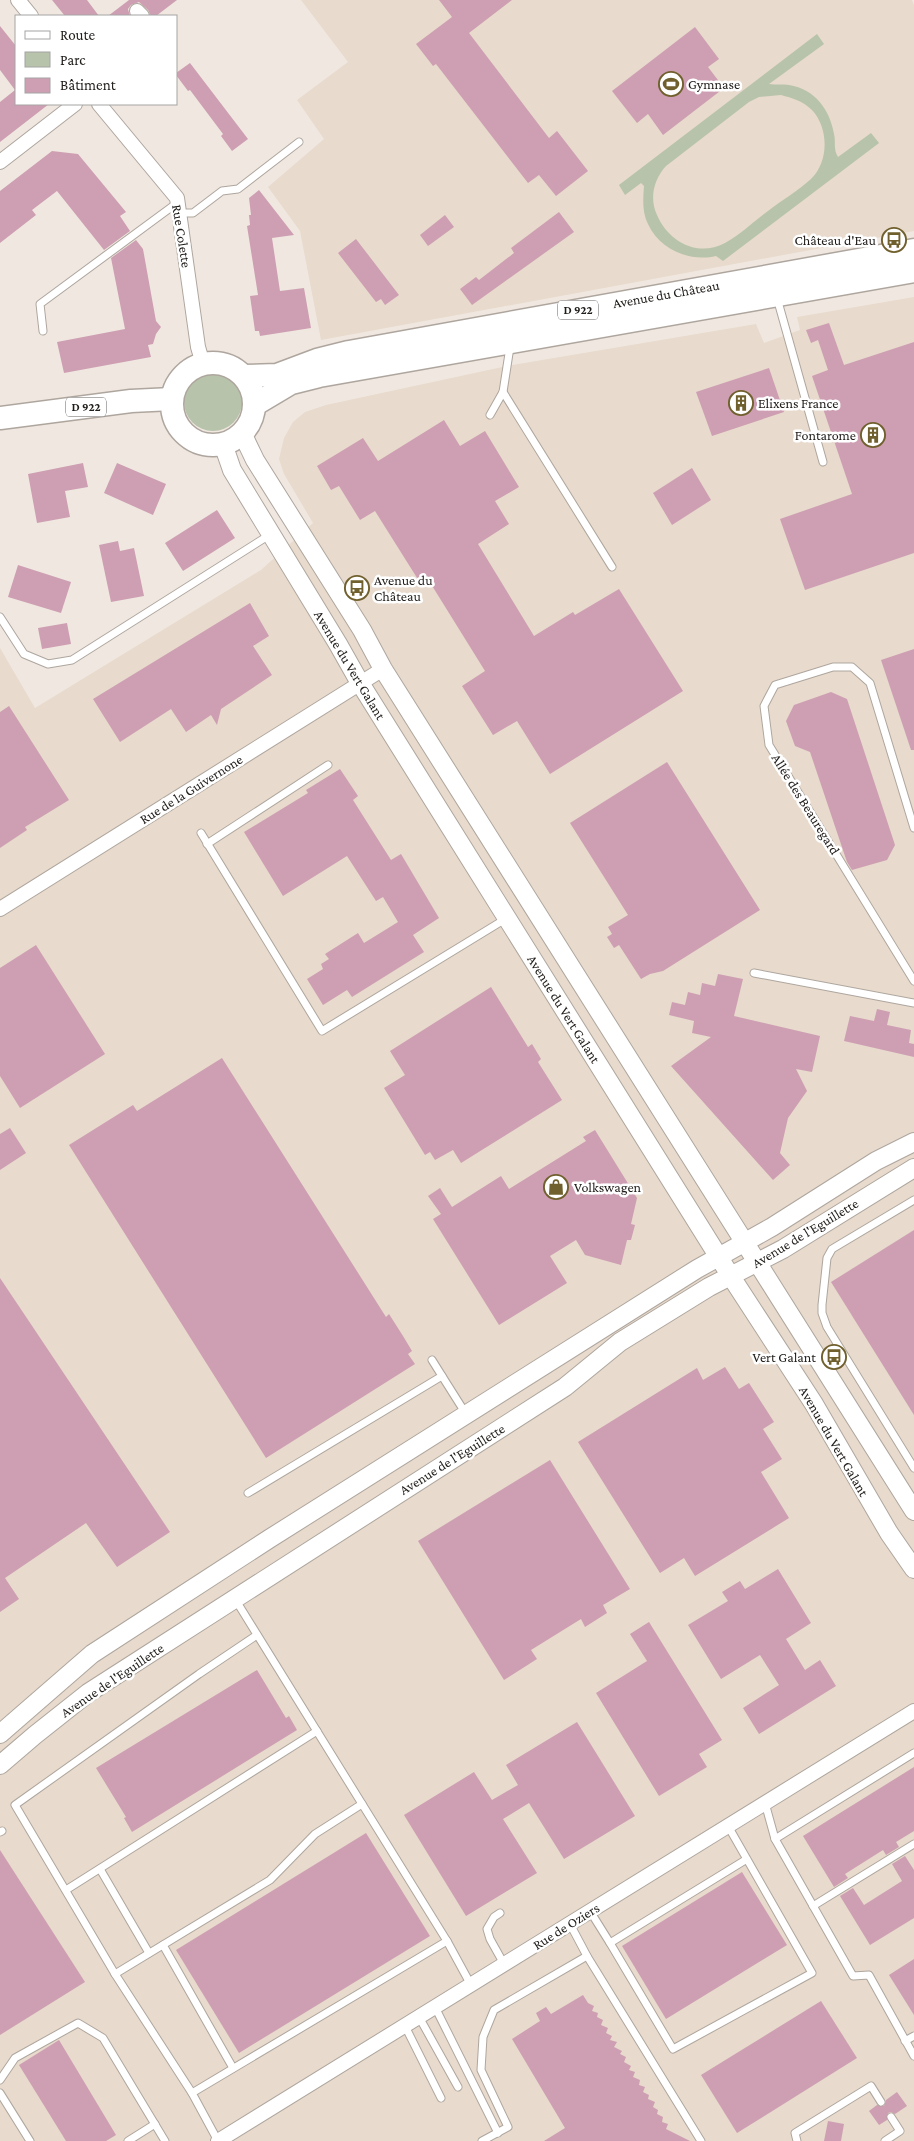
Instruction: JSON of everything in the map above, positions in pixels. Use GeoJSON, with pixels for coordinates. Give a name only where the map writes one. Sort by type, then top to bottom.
{"type":"FeatureCollection","features":[{"type":"Feature","properties":{"kind":"main road","name":"Avenue du Château"},"geometry":{"type":"LineString","coordinates":[[244,376],[277,375],[317,360],[349,352],[914,250]]}},
{"type":"Feature","properties":{"kind":"main road","name":"Avenue du Château"},"geometry":{"type":"LineString","coordinates":[[254,405],[281,388],[304,379],[914,271]]}},
{"type":"Feature","properties":{"kind":"main road"},"geometry":{"type":"LineString","coordinates":[[219,363],[233,368],[244,376],[252,391],[254,405],[251,421],[242,433],[223,444],[212,445],[198,442],[180,428],[174,416],[172,399],[177,386],[190,370],[203,364],[219,363]]}},
{"type":"Feature","properties":{"kind":"main road","name":"D 922"},"geometry":{"type":"LineString","coordinates":[[0,418],[132,401],[172,399]]}},
{"type":"Feature","properties":{"kind":"street"},"geometry":{"type":"LineString","coordinates":[[18,0],[30,15]]}},
{"type":"Feature","properties":{"kind":"street"},"geometry":{"type":"LineString","coordinates":[[0,162],[74,105]]}},
{"type":"Feature","properties":{"kind":"street","name":"Rue Colette"},"geometry":{"type":"LineString","coordinates":[[100,105],[177,198],[198,347],[203,364]]}},
{"type":"Feature","properties":{"kind":"street","name":"Avenue du Vert Galant"},"geometry":{"type":"LineString","coordinates":[[242,433],[255,460],[362,630],[383,669],[756,1264],[822,1364],[914,1512]]}},
{"type":"Feature","properties":{"kind":"street","name":"Avenue du Vert Galant"},"geometry":{"type":"LineString","coordinates":[[223,444],[232,470],[360,683],[718,1256],[814,1404],[889,1533],[914,1569]]}},
{"type":"Feature","properties":{"kind":"street","name":"Rue de la Guivernone"},"geometry":{"type":"LineString","coordinates":[[0,909],[383,669]]}},
{"type":"Feature","properties":{"kind":"street","name":"Avenue de l'Eguillette"},"geometry":{"type":"LineString","coordinates":[[0,1734],[92,1654],[718,1256],[744,1243],[876,1161],[914,1142]]}},
{"type":"Feature","properties":{"kind":"street","name":"Avenue de l'Eguillette"},"geometry":{"type":"LineString","coordinates":[[0,1766],[35,1734],[88,1693],[565,1387],[620,1342],[709,1286],[756,1264],[914,1168]]}},
{"type":"Feature","properties":{"kind":"street","name":"Rue de Oziers"},"geometry":{"type":"LineString","coordinates":[[218,2141],[914,1711]]}},
{"type":"Feature","properties":{"kind":"lane"},"geometry":{"type":"LineString","coordinates":[[43,331],[40,304],[178,208],[193,213],[222,192],[238,189],[299,142]]}},
{"type":"Feature","properties":{"kind":"lane"},"geometry":{"type":"LineString","coordinates":[[776,295],[823,462]]}},
{"type":"Feature","properties":{"kind":"lane"},"geometry":{"type":"LineString","coordinates":[[490,415],[503,392],[511,342]]}},
{"type":"Feature","properties":{"kind":"lane"},"geometry":{"type":"LineString","coordinates":[[503,392],[612,567]]}},
{"type":"Feature","properties":{"kind":"lane"},"geometry":{"type":"LineString","coordinates":[[0,617],[24,654],[48,664],[72,660],[271,534]]}},
{"type":"Feature","properties":{"kind":"lane","name":"Allée des Beauregard"},"geometry":{"type":"LineString","coordinates":[[914,828],[870,683],[852,667],[833,667],[775,685],[764,706],[769,745],[914,981]]}},
{"type":"Feature","properties":{"kind":"lane"},"geometry":{"type":"LineString","coordinates":[[207,844],[328,765]]}},
{"type":"Feature","properties":{"kind":"lane"},"geometry":{"type":"LineString","coordinates":[[201,833],[322,1031],[507,918]]}},
{"type":"Feature","properties":{"kind":"lane"},"geometry":{"type":"LineString","coordinates":[[754,973],[914,1003]]}},
{"type":"Feature","properties":{"kind":"lane"},"geometry":{"type":"LineString","coordinates":[[914,1200],[832,1249],[827,1258],[822,1305],[822,1313],[827,1327],[914,1468]]}},
{"type":"Feature","properties":{"kind":"lane"},"geometry":{"type":"LineString","coordinates":[[432,1360],[466,1415]]}},
{"type":"Feature","properties":{"kind":"lane"},"geometry":{"type":"LineString","coordinates":[[248,1493],[442,1376]]}},
{"type":"Feature","properties":{"kind":"lane"},"geometry":{"type":"LineString","coordinates":[[234,1599],[447,1942],[471,1985]]}},
{"type":"Feature","properties":{"kind":"lane"},"geometry":{"type":"LineString","coordinates":[[218,2141],[192,2093],[115,1974],[15,1805],[257,1635]]}},
{"type":"Feature","properties":{"kind":"lane"},"geometry":{"type":"LineString","coordinates":[[66,1890],[317,1731]]}},
{"type":"Feature","properties":{"kind":"lane"},"geometry":{"type":"LineString","coordinates":[[775,1839],[914,1752]]}},
{"type":"Feature","properties":{"kind":"lane"},"geometry":{"type":"LineString","coordinates":[[765,1803],[775,1839],[854,1976],[869,1975],[914,2056]]}},
{"type":"Feature","properties":{"kind":"lane"},"geometry":{"type":"LineString","coordinates":[[115,1974],[270,1880],[315,1834],[362,1804]]}},
{"type":"Feature","properties":{"kind":"lane"},"geometry":{"type":"LineString","coordinates":[[590,1911],[673,2049],[812,1973],[728,1826]]}},
{"type":"Feature","properties":{"kind":"lane"},"geometry":{"type":"LineString","coordinates":[[813,1906],[914,1844]]}},
{"type":"Feature","properties":{"kind":"lane"},"geometry":{"type":"LineString","coordinates":[[610,1943],[747,1859]]}},
{"type":"Feature","properties":{"kind":"lane"},"geometry":{"type":"LineString","coordinates":[[100,1869],[149,1953]]}},
{"type":"Feature","properties":{"kind":"lane"},"geometry":{"type":"LineString","coordinates":[[500,1913],[494,1917],[487,1929],[490,1939],[504,1964]]}},
{"type":"Feature","properties":{"kind":"lane"},"geometry":{"type":"LineString","coordinates":[[570,1924],[586,1956],[701,2141]]}},
{"type":"Feature","properties":{"kind":"lane"},"geometry":{"type":"LineString","coordinates":[[192,2093],[447,1942]]}},
{"type":"Feature","properties":{"kind":"lane"},"geometry":{"type":"LineString","coordinates":[[163,1945],[233,2068]]}},
{"type":"Feature","properties":{"kind":"lane"},"geometry":{"type":"LineString","coordinates":[[482,2141],[508,2127],[480,2070],[483,2038],[494,2010],[586,1956]]}},
{"type":"Feature","properties":{"kind":"lane"},"geometry":{"type":"LineString","coordinates":[[435,2007],[498,2133]]}},
{"type":"Feature","properties":{"kind":"lane"},"geometry":{"type":"LineString","coordinates":[[419,2017],[458,2087]]}},
{"type":"Feature","properties":{"kind":"lane"},"geometry":{"type":"LineString","coordinates":[[0,2080],[15,2058],[78,2023],[103,2038],[165,2141]]}},
{"type":"Feature","properties":{"kind":"lane"},"geometry":{"type":"LineString","coordinates":[[405,2026],[441,2098]]}},
{"type":"Feature","properties":{"kind":"lane"},"geometry":{"type":"LineString","coordinates":[[905,2041],[914,2036]]}},
{"type":"Feature","properties":{"kind":"lane"},"geometry":{"type":"LineString","coordinates":[[797,2141],[795,2133],[870,2086],[881,2102]]}},
{"type":"Feature","properties":{"kind":"lane"},"geometry":{"type":"LineString","coordinates":[[0,2093],[30,2141]]}},
{"type":"Feature","properties":{"kind":"lane"},"geometry":{"type":"LineString","coordinates":[[885,2141],[900,2132],[891,2117]]}},
{"type":"Feature","properties":{"kind":"lane"},"geometry":{"type":"LineString","coordinates":[[128,2141],[155,2124]]}},
{"type":"Feature","properties":{"kind":"shaded area"},"geometry":{"type":"Polygon","coordinates":[[[301,0],[912,0],[914,5],[914,231],[321,340],[300,231],[268,187],[324,139],[297,100],[348,62],[301,0]]]}},
{"type":"Feature","properties":{"kind":"shaded area"},"geometry":{"type":"Polygon","coordinates":[[[914,297],[914,2141],[0,2141],[0,648],[35,708],[261,570],[313,523],[284,474],[279,459],[284,438],[293,422],[305,412],[326,405],[507,366],[756,324],[764,343],[800,330],[797,317],[914,297]]]}},
{"type":"Feature","properties":{"kind":"green space"},"geometry":{"type":"Polygon","coordinates":[[[817,34],[824,44],[769,84],[798,87],[814,96],[820,102],[832,125],[838,157],[871,133],[879,143],[723,261],[716,256],[696,257],[686,255],[668,247],[653,233],[646,219],[643,205],[644,186],[641,183],[625,195],[619,185],[817,34]],[[781,95],[759,97],[749,102],[662,171],[654,189],[653,202],[662,224],[676,239],[694,248],[704,249],[725,243],[801,188],[817,172],[824,154],[825,145],[822,126],[818,117],[805,104],[781,95]]]}},
{"type":"Feature","properties":{"kind":"green space"},"geometry":{"type":"Polygon","coordinates":[[[207,373],[219,373],[234,381],[242,396],[242,408],[234,423],[219,431],[207,431],[192,423],[184,408],[184,396],[192,381],[207,373]]]}},
{"type":"Feature","properties":{"kind":"building"},"geometry":{"type":"Polygon","coordinates":[[[52,0],[87,0],[98,15],[64,15],[52,0]]]}},
{"type":"Feature","properties":{"kind":"building"},"geometry":{"type":"Polygon","coordinates":[[[129,0],[177,0],[157,15],[150,15],[139,2],[131,5],[128,9],[130,15],[109,15],[129,0]]]}},
{"type":"Feature","properties":{"kind":"building"},"geometry":{"type":"Polygon","coordinates":[[[439,0],[512,0],[469,33],[549,138],[557,131],[588,171],[556,196],[539,175],[528,183],[436,64],[433,66],[416,44],[452,17],[439,0]]]}},
{"type":"Feature","properties":{"kind":"building"},"geometry":{"type":"Polygon","coordinates":[[[0,26],[15,45],[15,90],[0,70],[0,26]]]}},
{"type":"Feature","properties":{"kind":"building","name":"Gymnase"},"geometry":{"type":"Polygon","coordinates":[[[695,27],[719,59],[708,67],[724,88],[663,135],[648,114],[637,123],[612,91],[695,27]]]}},
{"type":"Feature","properties":{"kind":"building"},"geometry":{"type":"Polygon","coordinates":[[[190,63],[248,139],[232,151],[221,136],[223,134],[190,90],[188,91],[178,78],[178,72],[190,63]]]}},
{"type":"Feature","properties":{"kind":"building"},"geometry":{"type":"Polygon","coordinates":[[[15,90],[15,105],[48,105],[0,142],[0,102],[15,90]]]}},
{"type":"Feature","properties":{"kind":"building"},"geometry":{"type":"Polygon","coordinates":[[[52,151],[78,154],[126,212],[120,216],[130,231],[104,250],[57,191],[32,210],[36,215],[0,243],[0,191],[52,151]]]}},
{"type":"Feature","properties":{"kind":"building"},"geometry":{"type":"Polygon","coordinates":[[[259,190],[294,235],[272,238],[280,291],[304,288],[311,328],[260,336],[259,331],[255,331],[250,296],[258,295],[247,226],[250,225],[249,215],[251,215],[249,198],[259,190]]]}},
{"type":"Feature","properties":{"kind":"building"},"geometry":{"type":"Polygon","coordinates":[[[559,212],[574,232],[472,305],[460,289],[476,277],[479,280],[514,253],[511,248],[559,212]]]}},
{"type":"Feature","properties":{"kind":"building"},"geometry":{"type":"Polygon","coordinates":[[[445,215],[454,227],[428,246],[420,235],[445,215]]]}},
{"type":"Feature","properties":{"kind":"building"},"geometry":{"type":"Polygon","coordinates":[[[356,239],[399,295],[385,305],[381,299],[376,302],[338,253],[356,239]]]}},
{"type":"Feature","properties":{"kind":"building"},"geometry":{"type":"Polygon","coordinates":[[[136,240],[143,249],[156,321],[161,327],[156,334],[153,344],[148,345],[151,357],[64,373],[57,342],[125,329],[111,258],[136,240]]]}},
{"type":"Feature","properties":{"kind":"building","name":"Fontarome"},"geometry":{"type":"Polygon","coordinates":[[[829,323],[844,365],[914,342],[914,553],[805,590],[780,519],[852,494],[812,376],[828,370],[818,340],[811,343],[806,330],[829,323]]]}},
{"type":"Feature","properties":{"kind":"building","name":"Elixens France"},"geometry":{"type":"Polygon","coordinates":[[[769,368],[784,412],[712,436],[696,392],[769,368]]]}},
{"type":"Feature","properties":{"kind":"building"},"geometry":{"type":"Polygon","coordinates":[[[444,420],[460,446],[485,431],[519,487],[495,501],[509,524],[478,544],[534,636],[573,612],[575,615],[619,589],[683,691],[550,774],[517,721],[493,735],[462,686],[485,671],[426,576],[419,581],[375,511],[360,520],[339,486],[331,490],[317,466],[363,438],[378,461],[444,420]]]}},
{"type":"Feature","properties":{"kind":"building"},"geometry":{"type":"Polygon","coordinates":[[[83,463],[88,487],[65,491],[70,517],[37,523],[28,474],[83,463]]]}},
{"type":"Feature","properties":{"kind":"building"},"geometry":{"type":"Polygon","coordinates":[[[117,463],[166,484],[153,515],[104,493],[117,463]]]}},
{"type":"Feature","properties":{"kind":"building"},"geometry":{"type":"Polygon","coordinates":[[[692,468],[711,500],[672,525],[653,493],[692,468]]]}},
{"type":"Feature","properties":{"kind":"building"},"geometry":{"type":"Polygon","coordinates":[[[217,510],[235,538],[183,571],[165,543],[217,510]]]}},
{"type":"Feature","properties":{"kind":"building"},"geometry":{"type":"Polygon","coordinates":[[[118,541],[120,551],[134,548],[144,596],[111,602],[99,545],[118,541]]]}},
{"type":"Feature","properties":{"kind":"building"},"geometry":{"type":"Polygon","coordinates":[[[18,565],[71,582],[61,613],[8,597],[18,565]]]}},
{"type":"Feature","properties":{"kind":"building"},"geometry":{"type":"Polygon","coordinates":[[[250,603],[269,636],[253,646],[272,675],[221,709],[217,725],[211,715],[186,732],[171,709],[120,742],[93,699],[250,603]]]}},
{"type":"Feature","properties":{"kind":"building"},"geometry":{"type":"Polygon","coordinates":[[[67,623],[71,644],[42,649],[38,628],[67,623]]]}},
{"type":"Feature","properties":{"kind":"building"},"geometry":{"type":"Polygon","coordinates":[[[914,649],[914,750],[911,750],[881,660],[914,649]]]}},
{"type":"Feature","properties":{"kind":"building"},"geometry":{"type":"Polygon","coordinates":[[[831,692],[847,699],[895,845],[887,860],[852,870],[847,862],[810,752],[795,746],[786,721],[794,705],[831,692]]]}},
{"type":"Feature","properties":{"kind":"building"},"geometry":{"type":"Polygon","coordinates":[[[9,706],[69,800],[25,827],[27,830],[0,848],[0,712],[9,706]]]}},
{"type":"Feature","properties":{"kind":"building"},"geometry":{"type":"Polygon","coordinates":[[[667,762],[760,910],[663,971],[650,974],[641,979],[619,945],[614,948],[607,937],[612,934],[608,927],[628,915],[570,823],[667,762]]]}},
{"type":"Feature","properties":{"kind":"building"},"geometry":{"type":"Polygon","coordinates":[[[340,769],[358,796],[353,800],[391,860],[401,854],[439,918],[413,935],[424,952],[352,997],[347,990],[323,1005],[307,979],[323,969],[321,964],[329,959],[325,954],[358,933],[364,943],[398,922],[383,897],[376,901],[347,856],[283,896],[244,832],[308,793],[306,790],[340,769]]]}},
{"type":"Feature","properties":{"kind":"building"},"geometry":{"type":"Polygon","coordinates":[[[36,945],[105,1054],[20,1108],[0,1076],[0,968],[36,945]]]}},
{"type":"Feature","properties":{"kind":"building"},"geometry":{"type":"Polygon","coordinates":[[[718,974],[743,979],[734,1016],[820,1036],[812,1072],[796,1069],[807,1091],[788,1118],[780,1153],[790,1165],[773,1180],[671,1066],[711,1037],[692,1033],[694,1021],[669,1015],[672,1002],[685,1005],[688,992],[700,995],[702,983],[715,986],[718,974]]]}},
{"type":"Feature","properties":{"kind":"building"},"geometry":{"type":"Polygon","coordinates":[[[491,987],[528,1047],[532,1044],[541,1059],[538,1062],[562,1100],[461,1163],[453,1150],[435,1160],[430,1152],[425,1155],[384,1088],[405,1075],[390,1051],[491,987]]]}},
{"type":"Feature","properties":{"kind":"building"},"geometry":{"type":"Polygon","coordinates":[[[877,1009],[890,1012],[887,1025],[911,1030],[909,1043],[914,1044],[914,1057],[844,1041],[850,1016],[874,1021],[877,1009]]]}},
{"type":"Feature","properties":{"kind":"building"},"geometry":{"type":"Polygon","coordinates":[[[222,1058],[386,1317],[389,1314],[403,1336],[412,1351],[408,1354],[415,1364],[266,1458],[69,1145],[133,1105],[137,1111],[222,1058]]]}},
{"type":"Feature","properties":{"kind":"building"},"geometry":{"type":"Polygon","coordinates":[[[10,1128],[26,1153],[0,1170],[0,1134],[10,1128]]]}},
{"type":"Feature","properties":{"kind":"building"},"geometry":{"type":"Polygon","coordinates":[[[595,1130],[637,1198],[631,1224],[635,1225],[631,1240],[627,1240],[621,1265],[585,1255],[576,1240],[550,1256],[567,1283],[499,1325],[433,1219],[441,1214],[428,1196],[440,1188],[452,1207],[501,1176],[509,1189],[586,1141],[583,1137],[595,1130]]]}},
{"type":"Feature","properties":{"kind":"building"},"geometry":{"type":"Polygon","coordinates":[[[914,1230],[914,1415],[831,1282],[914,1230]]]}},
{"type":"Feature","properties":{"kind":"building"},"geometry":{"type":"Polygon","coordinates":[[[0,1278],[170,1532],[117,1567],[86,1523],[5,1578],[19,1599],[0,1612],[0,1278]]]}},
{"type":"Feature","properties":{"kind":"building"},"geometry":{"type":"Polygon","coordinates":[[[725,1367],[739,1389],[749,1383],[774,1422],[763,1429],[782,1459],[761,1472],[789,1518],[695,1576],[684,1558],[660,1573],[578,1442],[697,1368],[703,1380],[725,1367]]]}},
{"type":"Feature","properties":{"kind":"building"},"geometry":{"type":"Polygon","coordinates":[[[550,1460],[630,1589],[603,1605],[607,1613],[585,1627],[581,1619],[531,1650],[537,1659],[504,1680],[418,1541],[550,1460]]]}},
{"type":"Feature","properties":{"kind":"building"},"geometry":{"type":"Polygon","coordinates":[[[778,1569],[811,1623],[786,1639],[805,1670],[820,1660],[836,1686],[759,1734],[743,1708],[779,1685],[760,1655],[721,1679],[688,1625],[728,1601],[722,1592],[740,1581],[745,1589],[778,1569]]]}},
{"type":"Feature","properties":{"kind":"building"},"geometry":{"type":"Polygon","coordinates":[[[649,1622],[722,1740],[699,1754],[707,1767],[659,1796],[596,1693],[647,1661],[630,1634],[649,1622]]]}},
{"type":"Feature","properties":{"kind":"building"},"geometry":{"type":"Polygon","coordinates":[[[257,1670],[286,1718],[289,1716],[297,1730],[132,1832],[124,1818],[126,1817],[96,1768],[257,1670]]]}},
{"type":"Feature","properties":{"kind":"building"},"geometry":{"type":"Polygon","coordinates":[[[577,1722],[635,1816],[564,1859],[529,1803],[503,1819],[537,1873],[466,1916],[404,1815],[474,1772],[492,1800],[518,1785],[506,1765],[577,1722]]]}},
{"type":"Feature","properties":{"kind":"building"},"geometry":{"type":"Polygon","coordinates":[[[914,1767],[914,1831],[896,1842],[899,1847],[886,1855],[883,1850],[845,1874],[848,1878],[834,1887],[803,1836],[914,1767]]]}},
{"type":"Feature","properties":{"kind":"building"},"geometry":{"type":"Polygon","coordinates":[[[366,1833],[430,1936],[239,2053],[176,1950],[366,1833]]]}},
{"type":"Feature","properties":{"kind":"building"},"geometry":{"type":"Polygon","coordinates":[[[0,1850],[85,1982],[0,2035],[0,1850]]]}},
{"type":"Feature","properties":{"kind":"building"},"geometry":{"type":"Polygon","coordinates":[[[905,1856],[914,1870],[914,1918],[870,1945],[840,1896],[853,1888],[864,1905],[902,1881],[892,1864],[905,1856]]]}},
{"type":"Feature","properties":{"kind":"building"},"geometry":{"type":"Polygon","coordinates":[[[742,1872],[787,1945],[666,2019],[622,1946],[742,1872]]]}},
{"type":"Feature","properties":{"kind":"building"},"geometry":{"type":"Polygon","coordinates":[[[914,1959],[914,2015],[889,1975],[914,1959]]]}},
{"type":"Feature","properties":{"kind":"building"},"geometry":{"type":"Polygon","coordinates":[[[583,1995],[588,2003],[594,2006],[592,2011],[598,2013],[597,2017],[603,2020],[601,2025],[608,2028],[606,2033],[612,2036],[610,2040],[617,2042],[614,2047],[622,2051],[620,2054],[626,2057],[624,2062],[631,2066],[629,2070],[635,2072],[633,2077],[640,2080],[639,2085],[645,2087],[643,2092],[649,2095],[648,2099],[655,2102],[653,2107],[658,2110],[657,2114],[663,2117],[662,2122],[668,2124],[666,2129],[690,2141],[544,2141],[565,2128],[512,2039],[540,2021],[536,2013],[546,2007],[551,2014],[583,1995]]]}},
{"type":"Feature","properties":{"kind":"building"},"geometry":{"type":"Polygon","coordinates":[[[821,2001],[857,2058],[737,2133],[701,2075],[821,2001]]]}},
{"type":"Feature","properties":{"kind":"building"},"geometry":{"type":"Polygon","coordinates":[[[59,2040],[116,2135],[106,2141],[66,2141],[19,2065],[59,2040]]]}},
{"type":"Feature","properties":{"kind":"building"},"geometry":{"type":"Polygon","coordinates":[[[897,2092],[907,2106],[895,2114],[888,2113],[887,2120],[879,2125],[869,2111],[877,2105],[884,2106],[886,2100],[897,2092]]]}},
{"type":"Feature","properties":{"kind":"building"},"geometry":{"type":"Polygon","coordinates":[[[828,2121],[844,2124],[841,2141],[824,2141],[828,2121]]]}},
{"type":"Feature","properties":{"kind":"place","name":"Gymnase"},"geometry":{"type":"Point","coordinates":[671,84]}},
{"type":"Feature","properties":{"kind":"place","name":"Château d'Eau"},"geometry":{"type":"Point","coordinates":[894,240]}},
{"type":"Feature","properties":{"kind":"place","name":"Elixens France"},"geometry":{"type":"Point","coordinates":[741,403]}},
{"type":"Feature","properties":{"kind":"place","name":"Fontarome"},"geometry":{"type":"Point","coordinates":[873,435]}},
{"type":"Feature","properties":{"kind":"place","name":"Avenue du Château"},"geometry":{"type":"Point","coordinates":[357,588]}},
{"type":"Feature","properties":{"kind":"place","name":"Volkswagen"},"geometry":{"type":"Point","coordinates":[556,1187]}},
{"type":"Feature","properties":{"kind":"place","name":"Vert Galant"},"geometry":{"type":"Point","coordinates":[834,1357]}}]}
